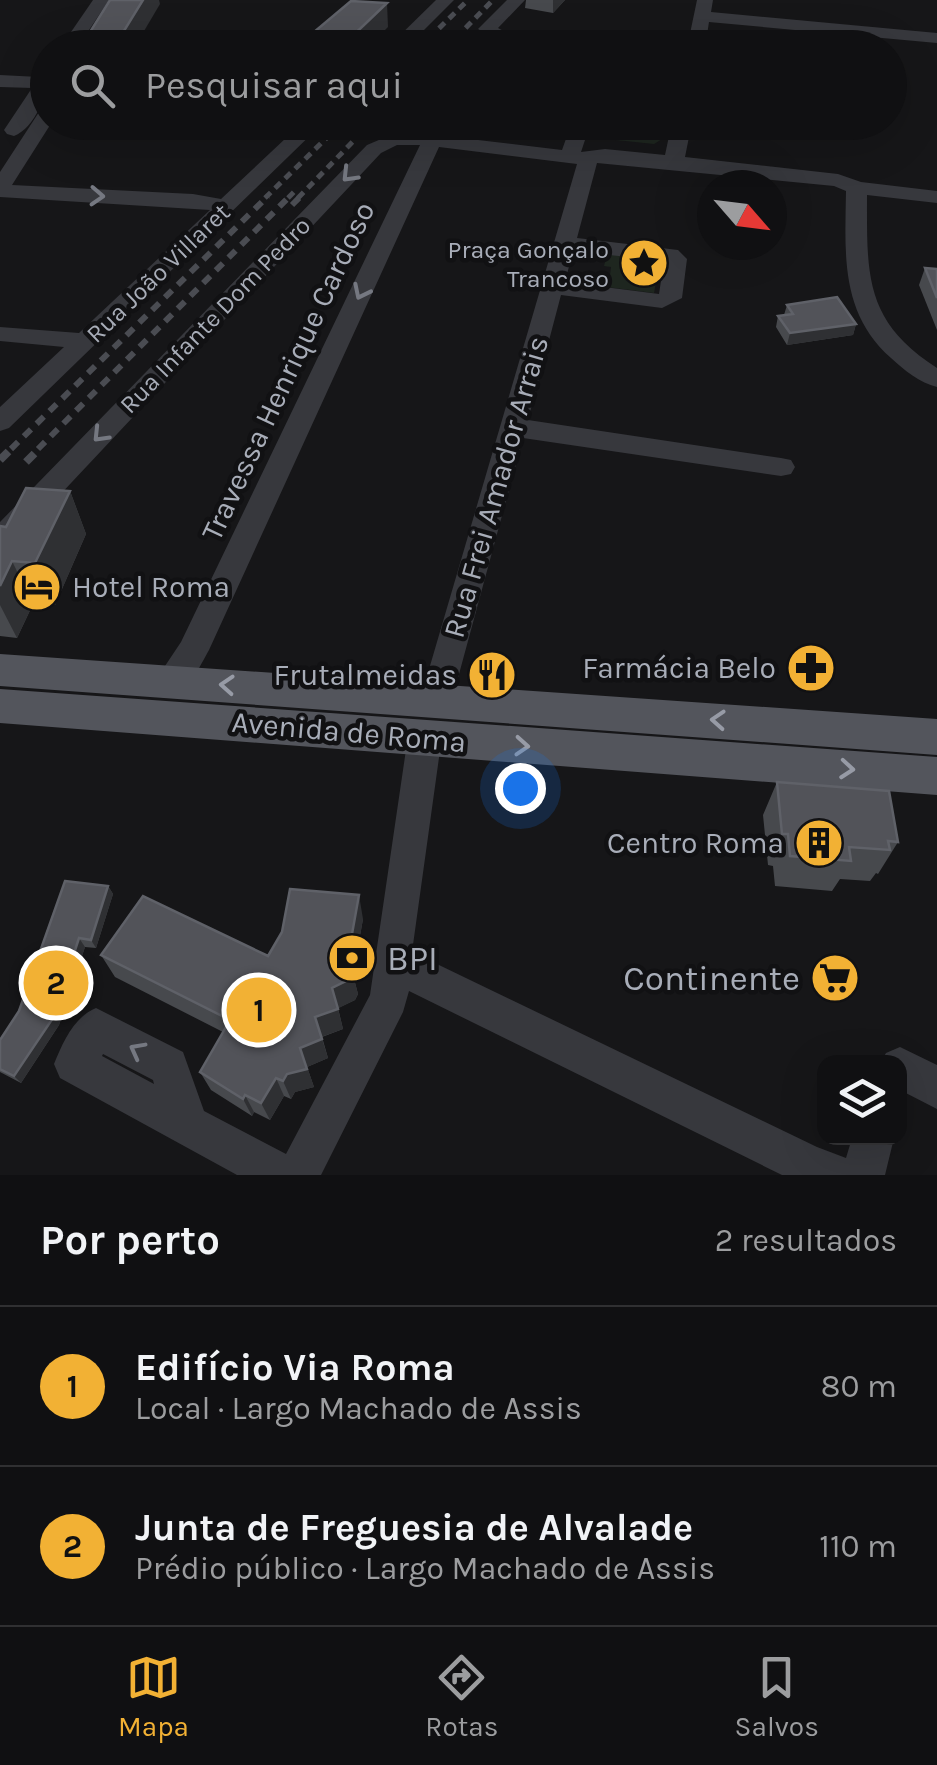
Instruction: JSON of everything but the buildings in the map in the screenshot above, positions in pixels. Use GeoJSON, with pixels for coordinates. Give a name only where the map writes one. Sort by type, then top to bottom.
{"type":"FeatureCollection","features":[{"type":"Feature","properties":{"kind":"main road","name":"Avenida de Roma"},"geometry":{"type":"LineString","coordinates":[[0,670],[171,681],[937,776]]}},
{"type":"Feature","properties":{"kind":"main road","name":"Avenida de Roma"},"geometry":{"type":"LineString","coordinates":[[0,706],[428,712],[937,737]]}},
{"type":"Feature","properties":{"kind":"street"},"geometry":{"type":"LineString","coordinates":[[83,30],[100,10],[119,0]]}},
{"type":"Feature","properties":{"kind":"street"},"geometry":{"type":"LineString","coordinates":[[414,30],[446,0]]}},
{"type":"Feature","properties":{"kind":"street"},"geometry":{"type":"LineString","coordinates":[[489,30],[517,0]]}},
{"type":"Feature","properties":{"kind":"street"},"geometry":{"type":"LineString","coordinates":[[703,8],[875,30]]}},
{"type":"Feature","properties":{"kind":"street"},"geometry":{"type":"LineString","coordinates":[[907,34],[937,38]]}},
{"type":"Feature","properties":{"kind":"street"},"geometry":{"type":"LineString","coordinates":[[0,81],[30,81]]}},
{"type":"Feature","properties":{"kind":"street"},"geometry":{"type":"LineString","coordinates":[[0,152],[30,106]]}},
{"type":"Feature","properties":{"kind":"street"},"geometry":{"type":"LineString","coordinates":[[31,140],[0,189],[194,200],[227,206]]}},
{"type":"Feature","properties":{"kind":"street","name":"Rua João Villaret"},"geometry":{"type":"LineString","coordinates":[[0,422],[296,140]]}},
{"type":"Feature","properties":{"kind":"street","name":"Rua Infante Dom Pedro"},"geometry":{"type":"LineString","coordinates":[[0,540],[374,148],[396,140]]}},
{"type":"Feature","properties":{"kind":"street","name":"Travessa Henrique Cardoso"},"geometry":{"type":"LineString","coordinates":[[171,681],[193,650],[433,140]]}},
{"type":"Feature","properties":{"kind":"street","name":"Rua Infante Dom Pedro"},"geometry":{"type":"LineString","coordinates":[[489,140],[580,154],[838,180],[857,188],[937,197]]}},
{"type":"Feature","properties":{"kind":"street","name":"Rua Frei Amador Arrais"},"geometry":{"type":"LineString","coordinates":[[298,1175],[389,998],[390,962],[428,712],[565,243],[581,140]]}},
{"type":"Feature","properties":{"kind":"street"},"geometry":{"type":"LineString","coordinates":[[674,162],[678,140]]}},
{"type":"Feature","properties":{"kind":"street"},"geometry":{"type":"LineString","coordinates":[[857,188],[859,292],[865,314],[892,348],[937,379]]}},
{"type":"Feature","properties":{"kind":"street"},"geometry":{"type":"LineString","coordinates":[[552,288],[662,301],[670,298],[676,260],[670,255],[565,243]]}},
{"type":"Feature","properties":{"kind":"street"},"geometry":{"type":"LineString","coordinates":[[0,334],[86,341]]}},
{"type":"Feature","properties":{"kind":"street"},"geometry":{"type":"LineString","coordinates":[[512,428],[781,466]]}},
{"type":"Feature","properties":{"kind":"street"},"geometry":{"type":"LineString","coordinates":[[390,962],[790,1157],[835,1175]]}},
{"type":"Feature","properties":{"kind":"street"},"geometry":{"type":"LineString","coordinates":[[907,1071],[937,1088]]}},
{"type":"Feature","properties":{"kind":"street"},"geometry":{"type":"LineString","coordinates":[[188,1125],[281,1175]]}},
{"type":"Feature","properties":{"kind":"street"},"geometry":{"type":"LineString","coordinates":[[862,1175],[871,1145]]}},
{"type":"Feature","properties":{"kind":"shaded area"},"geometry":{"type":"Polygon","coordinates":[[[616,140],[660,140],[654,144],[616,140]]]}},
{"type":"Feature","properties":{"kind":"shaded area"},"geometry":{"type":"Polygon","coordinates":[[[607,254],[660,260],[654,293],[599,286],[602,274],[610,275],[611,267],[604,266],[607,254]]]}},
{"type":"Feature","properties":{"kind":"railway"},"geometry":{"type":"LineString","coordinates":[[437,30],[468,0]]}},
{"type":"Feature","properties":{"kind":"railway"},"geometry":{"type":"LineString","coordinates":[[464,30],[493,0]]}},
{"type":"Feature","properties":{"kind":"railway"},"geometry":{"type":"LineString","coordinates":[[265,198],[325,140]]}},
{"type":"Feature","properties":{"kind":"railway"},"geometry":{"type":"LineString","coordinates":[[298,198],[354,140]]}},
{"type":"Feature","properties":{"kind":"railway"},"geometry":{"type":"LineString","coordinates":[[290,196],[297,189]]}},
{"type":"Feature","properties":{"kind":"railway"},"geometry":{"type":"LineString","coordinates":[[11,449],[268,196]]}},
{"type":"Feature","properties":{"kind":"railway"},"geometry":{"type":"LineString","coordinates":[[38,449],[290,196]]}},
{"type":"Feature","properties":{"kind":"railway"},"geometry":{"type":"LineString","coordinates":[[292,205],[301,196]]}},
{"type":"Feature","properties":{"kind":"railway"},"geometry":{"type":"LineString","coordinates":[[26,462],[41,447]]}},
{"type":"Feature","properties":{"kind":"railway"},"geometry":{"type":"LineString","coordinates":[[0,460],[11,449]]}},
{"type":"Feature","properties":{"kind":"place","name":"Praça Gonçalo Trancoso"},"geometry":{"type":"Point","coordinates":[644,263]}},
{"type":"Feature","properties":{"kind":"place","name":"Hotel Roma"},"geometry":{"type":"Point","coordinates":[37,587]}},
{"type":"Feature","properties":{"kind":"place","name":"Farmácia Belo"},"geometry":{"type":"Point","coordinates":[811,668]}},
{"type":"Feature","properties":{"kind":"place","name":"Frutalmeidas"},"geometry":{"type":"Point","coordinates":[492,675]}},
{"type":"Feature","properties":{"kind":"place","name":"Centro Roma"},"geometry":{"type":"Point","coordinates":[819,843]}},
{"type":"Feature","properties":{"kind":"place","name":"BPI"},"geometry":{"type":"Point","coordinates":[352,958]}},
{"type":"Feature","properties":{"kind":"place","name":"Continente"},"geometry":{"type":"Point","coordinates":[835,978]}},
{"type":"Feature","properties":{"kind":"place","name":"Junta de Freguesia de Alvalade"},"geometry":{"type":"Point","coordinates":[56,983]}},
{"type":"Feature","properties":{"kind":"place","name":"Edifício Via Roma"},"geometry":{"type":"Point","coordinates":[259,1010]}}]}
